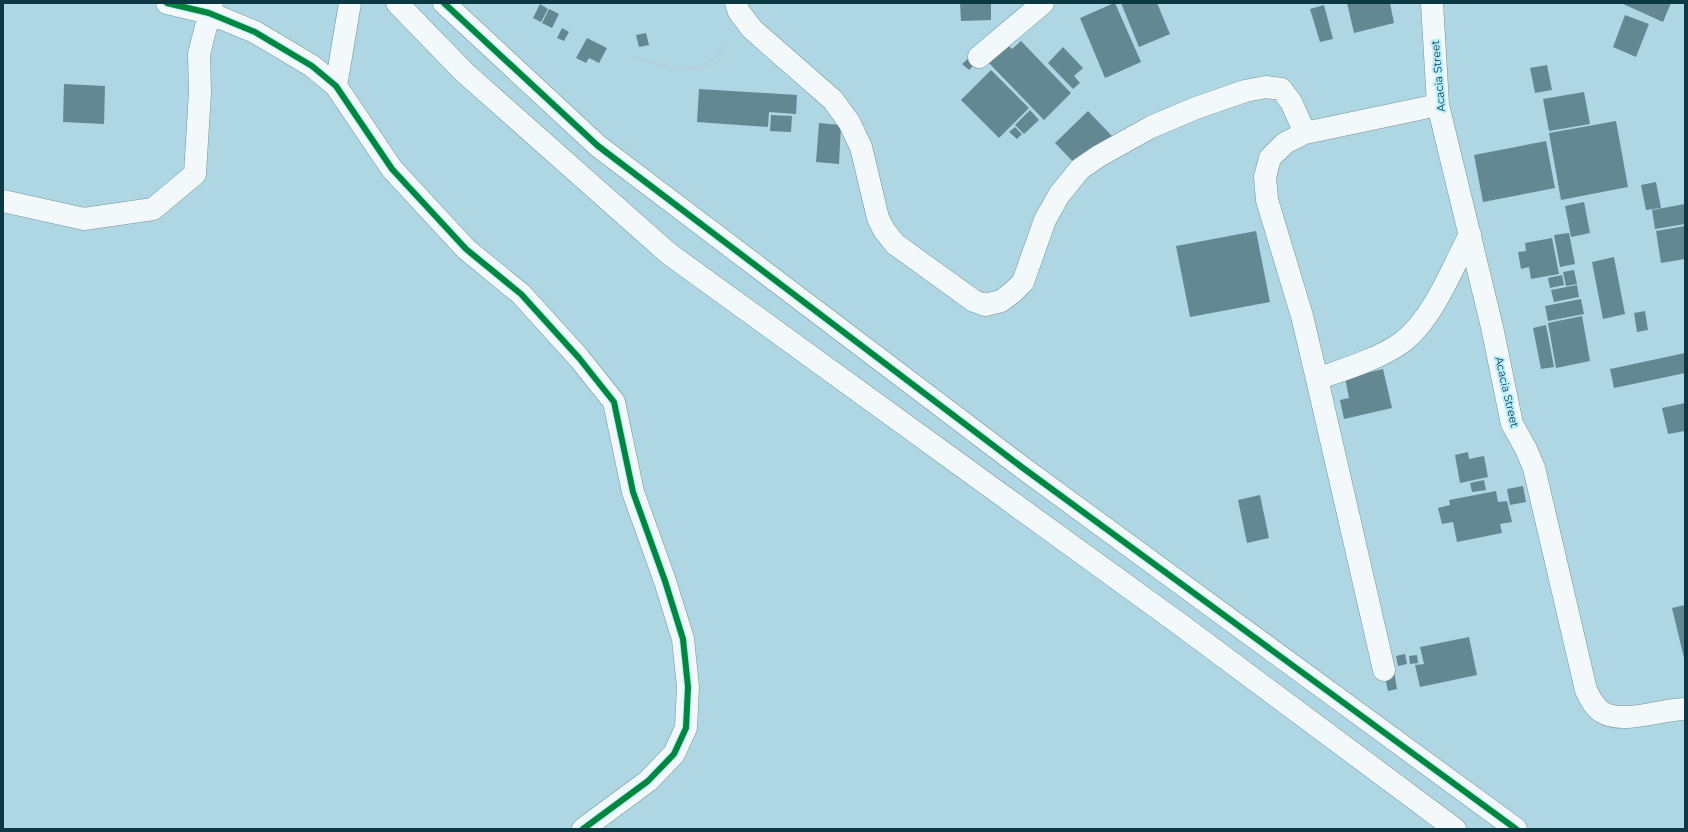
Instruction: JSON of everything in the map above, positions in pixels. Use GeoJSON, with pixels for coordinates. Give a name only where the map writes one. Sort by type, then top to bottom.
{"type":"FeatureCollection","features":[{"type":"Feature","properties":{"kind":"street"},"geometry":{"type":"LineString","coordinates":[[167,3],[211,8],[312,66],[336,86],[392,169],[466,249],[521,294],[579,358],[614,402],[633,492],[665,581],[683,640],[688,687],[686,728],[674,754],[648,781],[584,829]]}},
{"type":"Feature","properties":{"kind":"street"},"geometry":{"type":"LineString","coordinates":[[336,86],[350,3]]}},
{"type":"Feature","properties":{"kind":"street"},"geometry":{"type":"LineString","coordinates":[[397,3],[465,73],[668,253],[1181,625],[1454,829]]}},
{"type":"Feature","properties":{"kind":"street"},"geometry":{"type":"LineString","coordinates":[[444,3],[605,151],[1022,468],[1516,829]]}},
{"type":"Feature","properties":{"kind":"street"},"geometry":{"type":"LineString","coordinates":[[979,57],[1043,3]]}},
{"type":"Feature","properties":{"kind":"street","name":"Acacia Street"},"geometry":{"type":"LineString","coordinates":[[1432,3],[1438,105],[1492,327],[1512,424],[1534,468],[1586,690],[1592,703],[1602,713],[1616,718],[1674,709],[1685,709]]}},
{"type":"Feature","properties":{"kind":"street"},"geometry":{"type":"LineString","coordinates":[[3,203],[84,219],[153,209],[195,174],[200,92],[199,54],[211,8]]}},
{"type":"Feature","properties":{"kind":"street"},"geometry":{"type":"LineString","coordinates":[[738,8],[752,28],[833,100],[849,122],[861,147],[878,218],[884,230],[895,244],[974,301],[985,305],[1001,301],[1023,282],[1045,220],[1060,195],[1080,169],[1099,156],[1151,127],[1196,108],[1245,91],[1266,87],[1281,89],[1291,102],[1305,133]]}},
{"type":"Feature","properties":{"kind":"street"},"geometry":{"type":"LineString","coordinates":[[1384,670],[1302,316],[1267,200],[1265,177],[1270,158],[1285,143],[1305,133],[1438,105]]}},
{"type":"Feature","properties":{"kind":"street"},"geometry":{"type":"LineString","coordinates":[[1317,379],[1353,366],[1401,344],[1427,316],[1470,234]]}},
{"type":"Feature","properties":{"kind":"path"},"geometry":{"type":"LineString","coordinates":[[635,58],[668,68],[684,70],[700,67],[713,60],[724,49],[738,8]]}},
{"type":"Feature","properties":{"kind":"building"},"geometry":{"type":"Polygon","coordinates":[[[960,3],[991,3],[991,20],[961,21],[960,3]]]}},
{"type":"Feature","properties":{"kind":"building"},"geometry":{"type":"Polygon","coordinates":[[[1114,3],[1141,62],[1105,78],[1080,18],[1114,3]]]}},
{"type":"Feature","properties":{"kind":"building"},"geometry":{"type":"Polygon","coordinates":[[[1121,3],[1157,3],[1170,34],[1139,47],[1121,3]]]}},
{"type":"Feature","properties":{"kind":"building"},"geometry":{"type":"Polygon","coordinates":[[[1347,3],[1390,3],[1394,23],[1354,33],[1347,3]]]}},
{"type":"Feature","properties":{"kind":"building"},"geometry":{"type":"Polygon","coordinates":[[[1621,3],[1671,3],[1663,22],[1621,3]]]}},
{"type":"Feature","properties":{"kind":"building"},"geometry":{"type":"Polygon","coordinates":[[[540,4],[548,9],[541,22],[533,18],[540,4]]]}},
{"type":"Feature","properties":{"kind":"building"},"geometry":{"type":"Polygon","coordinates":[[[1324,5],[1333,39],[1320,42],[1310,9],[1324,5]]]}},
{"type":"Feature","properties":{"kind":"building"},"geometry":{"type":"Polygon","coordinates":[[[549,9],[559,14],[552,28],[542,23],[549,9]]]}},
{"type":"Feature","properties":{"kind":"building"},"geometry":{"type":"Polygon","coordinates":[[[1625,15],[1649,24],[1636,57],[1613,47],[1625,15]]]}},
{"type":"Feature","properties":{"kind":"building"},"geometry":{"type":"Polygon","coordinates":[[[562,28],[569,32],[564,41],[557,38],[562,28]]]}},
{"type":"Feature","properties":{"kind":"building"},"geometry":{"type":"Polygon","coordinates":[[[646,33],[649,45],[639,47],[636,35],[646,33]]]}},
{"type":"Feature","properties":{"kind":"building"},"geometry":{"type":"Polygon","coordinates":[[[587,38],[607,48],[599,63],[589,58],[586,63],[576,58],[587,38]]]}},
{"type":"Feature","properties":{"kind":"building"},"geometry":{"type":"Polygon","coordinates":[[[1021,41],[1071,93],[1044,120],[986,60],[1005,42],[1012,49],[1021,41]]]}},
{"type":"Feature","properties":{"kind":"building"},"geometry":{"type":"Polygon","coordinates":[[[1063,47],[1083,68],[1074,76],[1080,83],[1073,89],[1048,63],[1063,47]]]}},
{"type":"Feature","properties":{"kind":"building"},"geometry":{"type":"Polygon","coordinates":[[[973,54],[979,60],[969,70],[962,64],[973,54]]]}},
{"type":"Feature","properties":{"kind":"building"},"geometry":{"type":"Polygon","coordinates":[[[1547,65],[1552,90],[1535,93],[1530,68],[1547,65]]]}},
{"type":"Feature","properties":{"kind":"building"},"geometry":{"type":"Polygon","coordinates":[[[991,70],[1029,108],[999,138],[961,100],[991,70]]]}},
{"type":"Feature","properties":{"kind":"building"},"geometry":{"type":"Polygon","coordinates":[[[64,84],[105,86],[104,124],[63,122],[64,84]]]}},
{"type":"Feature","properties":{"kind":"building"},"geometry":{"type":"Polygon","coordinates":[[[699,89],[797,95],[796,114],[769,112],[768,127],[697,122],[699,89]]]}},
{"type":"Feature","properties":{"kind":"building"},"geometry":{"type":"Polygon","coordinates":[[[1584,92],[1590,124],[1549,131],[1543,99],[1584,92]]]}},
{"type":"Feature","properties":{"kind":"building"},"geometry":{"type":"Polygon","coordinates":[[[1030,110],[1039,120],[1024,134],[1015,125],[1030,110]]]}},
{"type":"Feature","properties":{"kind":"building"},"geometry":{"type":"Polygon","coordinates":[[[1088,111],[1113,137],[1080,169],[1055,143],[1088,111]]]}},
{"type":"Feature","properties":{"kind":"building"},"geometry":{"type":"Polygon","coordinates":[[[771,115],[792,116],[791,132],[770,131],[771,115]]]}},
{"type":"Feature","properties":{"kind":"building"},"geometry":{"type":"Polygon","coordinates":[[[1616,121],[1628,187],[1561,200],[1549,133],[1616,121]]]}},
{"type":"Feature","properties":{"kind":"building"},"geometry":{"type":"Polygon","coordinates":[[[819,123],[841,125],[839,164],[816,162],[819,123]]]}},
{"type":"Feature","properties":{"kind":"building"},"geometry":{"type":"Polygon","coordinates":[[[1015,127],[1022,134],[1017,139],[1009,132],[1015,127]]]}},
{"type":"Feature","properties":{"kind":"building"},"geometry":{"type":"Polygon","coordinates":[[[1546,141],[1555,188],[1483,202],[1474,155],[1546,141]]]}},
{"type":"Feature","properties":{"kind":"building"},"geometry":{"type":"Polygon","coordinates":[[[1656,182],[1661,208],[1646,210],[1641,185],[1656,182]]]}},
{"type":"Feature","properties":{"kind":"building"},"geometry":{"type":"Polygon","coordinates":[[[1584,202],[1590,233],[1571,237],[1565,206],[1584,202]]]}},
{"type":"Feature","properties":{"kind":"building"},"geometry":{"type":"Polygon","coordinates":[[[1685,204],[1685,224],[1655,229],[1652,210],[1685,204]]]}},
{"type":"Feature","properties":{"kind":"building"},"geometry":{"type":"Polygon","coordinates":[[[1685,226],[1685,259],[1661,263],[1656,231],[1685,226]]]}},
{"type":"Feature","properties":{"kind":"building"},"geometry":{"type":"Polygon","coordinates":[[[1256,231],[1270,302],[1190,317],[1176,246],[1256,231]]]}},
{"type":"Feature","properties":{"kind":"building"},"geometry":{"type":"Polygon","coordinates":[[[1569,233],[1575,264],[1560,267],[1554,235],[1569,233]]]}},
{"type":"Feature","properties":{"kind":"building"},"geometry":{"type":"Polygon","coordinates":[[[1552,238],[1559,274],[1531,279],[1529,267],[1521,269],[1518,252],[1526,251],[1525,243],[1552,238]]]}},
{"type":"Feature","properties":{"kind":"building"},"geometry":{"type":"Polygon","coordinates":[[[1614,257],[1625,314],[1603,319],[1592,262],[1614,257]]]}},
{"type":"Feature","properties":{"kind":"building"},"geometry":{"type":"Polygon","coordinates":[[[1574,270],[1577,284],[1566,286],[1563,272],[1574,270]]]}},
{"type":"Feature","properties":{"kind":"building"},"geometry":{"type":"Polygon","coordinates":[[[1562,275],[1564,285],[1550,288],[1548,278],[1562,275]]]}},
{"type":"Feature","properties":{"kind":"building"},"geometry":{"type":"Polygon","coordinates":[[[1577,285],[1579,297],[1554,302],[1551,290],[1577,285]]]}},
{"type":"Feature","properties":{"kind":"building"},"geometry":{"type":"Polygon","coordinates":[[[1581,299],[1584,314],[1548,321],[1545,306],[1581,299]]]}},
{"type":"Feature","properties":{"kind":"building"},"geometry":{"type":"Polygon","coordinates":[[[1645,311],[1648,330],[1637,332],[1634,313],[1645,311]]]}},
{"type":"Feature","properties":{"kind":"building"},"geometry":{"type":"Polygon","coordinates":[[[1582,316],[1590,361],[1556,368],[1548,323],[1582,316]]]}},
{"type":"Feature","properties":{"kind":"building"},"geometry":{"type":"Polygon","coordinates":[[[1546,325],[1554,367],[1541,369],[1533,328],[1546,325]]]}},
{"type":"Feature","properties":{"kind":"building"},"geometry":{"type":"Polygon","coordinates":[[[1685,353],[1685,373],[1614,388],[1610,369],[1685,353]]]}},
{"type":"Feature","properties":{"kind":"building"},"geometry":{"type":"Polygon","coordinates":[[[1383,369],[1392,408],[1344,419],[1340,400],[1349,398],[1345,378],[1383,369]]]}},
{"type":"Feature","properties":{"kind":"building"},"geometry":{"type":"Polygon","coordinates":[[[1685,403],[1685,431],[1668,434],[1662,408],[1685,403]]]}},
{"type":"Feature","properties":{"kind":"building"},"geometry":{"type":"Polygon","coordinates":[[[1468,452],[1469,459],[1484,456],[1488,477],[1460,483],[1455,455],[1468,452]]]}},
{"type":"Feature","properties":{"kind":"building"},"geometry":{"type":"Polygon","coordinates":[[[1484,480],[1486,490],[1472,492],[1470,483],[1484,480]]]}},
{"type":"Feature","properties":{"kind":"building"},"geometry":{"type":"Polygon","coordinates":[[[1523,486],[1526,502],[1510,505],[1507,489],[1523,486]]]}},
{"type":"Feature","properties":{"kind":"building"},"geometry":{"type":"Polygon","coordinates":[[[1496,491],[1498,502],[1507,501],[1512,522],[1500,524],[1502,533],[1457,542],[1453,522],[1442,524],[1438,508],[1450,505],[1449,500],[1496,491]]]}},
{"type":"Feature","properties":{"kind":"building"},"geometry":{"type":"Polygon","coordinates":[[[1260,495],[1269,538],[1247,543],[1238,500],[1260,495]]]}},
{"type":"Feature","properties":{"kind":"building"},"geometry":{"type":"Polygon","coordinates":[[[1685,605],[1685,658],[1684,658],[1672,608],[1685,605]]]}},
{"type":"Feature","properties":{"kind":"building"},"geometry":{"type":"Polygon","coordinates":[[[1469,637],[1477,675],[1420,687],[1415,665],[1424,664],[1420,647],[1469,637]]]}},
{"type":"Feature","properties":{"kind":"building"},"geometry":{"type":"Polygon","coordinates":[[[1405,654],[1407,664],[1398,666],[1396,656],[1405,654]]]}},
{"type":"Feature","properties":{"kind":"building"},"geometry":{"type":"Polygon","coordinates":[[[1417,655],[1418,663],[1410,664],[1409,656],[1417,655]]]}},
{"type":"Feature","properties":{"kind":"building"},"geometry":{"type":"Polygon","coordinates":[[[1394,671],[1397,689],[1388,691],[1384,673],[1394,671]]]}},
{"type":"Feature","properties":{"kind":"cycle path"},"geometry":{"type":"LineString","coordinates":[[167,3],[209,13],[255,32],[312,66],[336,86],[392,169],[466,249],[521,294],[579,358],[614,402],[633,492],[665,581],[683,639],[688,687],[686,728],[674,754],[648,781],[583,829]]}},
{"type":"Feature","properties":{"kind":"cycle path"},"geometry":{"type":"LineString","coordinates":[[444,3],[598,146],[1023,468],[1516,829]]}}]}
